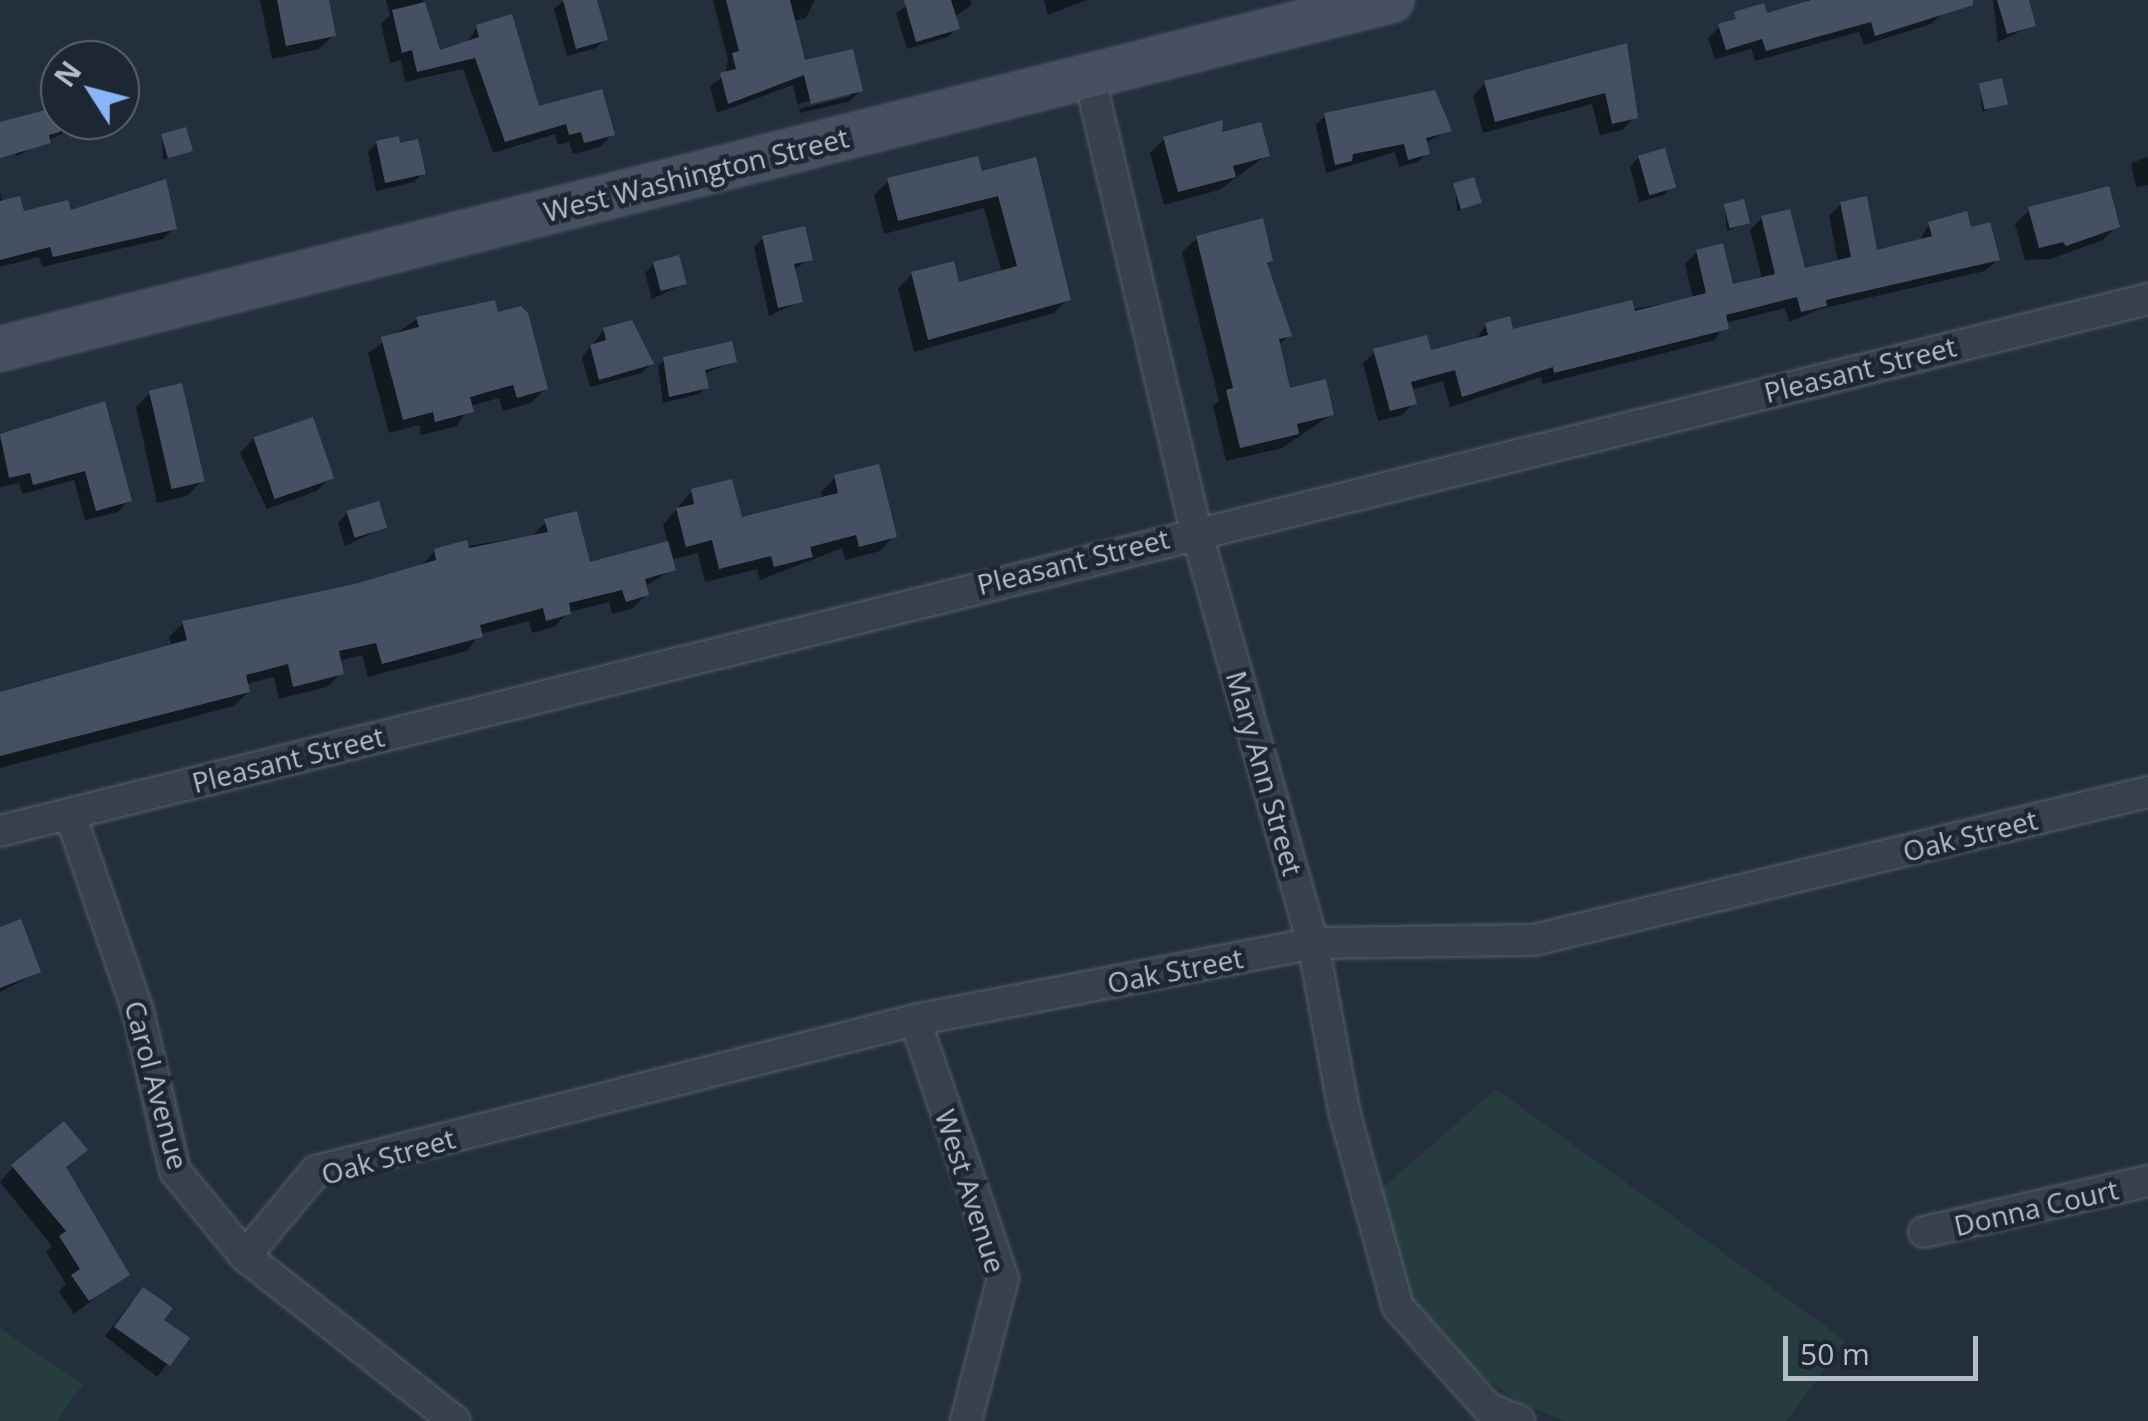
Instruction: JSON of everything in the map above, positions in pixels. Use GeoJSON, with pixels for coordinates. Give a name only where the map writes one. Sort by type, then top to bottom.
{"type":"FeatureCollection","features":[{"type":"Feature","properties":{"kind":"main road","name":"West Washington Street"},"geometry":{"type":"LineString","coordinates":[[0,349],[1392,0]]}},
{"type":"Feature","properties":{"kind":"street","name":"Mary Ann Street"},"geometry":{"type":"LineString","coordinates":[[1089,75],[1196,530],[1313,943],[1344,1111],[1398,1307],[1483,1415],[1520,1421]]}},
{"type":"Feature","properties":{"kind":"street","name":"Pleasant Street"},"geometry":{"type":"LineString","coordinates":[[0,831],[1196,530],[2148,299]]}},
{"type":"Feature","properties":{"kind":"street","name":"Oak Street"},"geometry":{"type":"LineString","coordinates":[[245,1256],[316,1171],[915,1020],[1313,943],[1534,940],[2148,792]]}},
{"type":"Feature","properties":{"kind":"street","name":"Carol Avenue"},"geometry":{"type":"LineString","coordinates":[[70,814],[138,1011],[175,1171],[245,1256],[455,1421]]}},
{"type":"Feature","properties":{"kind":"street","name":"West Avenue"},"geometry":{"type":"LineString","coordinates":[[915,1020],[1003,1278],[966,1421]]}},
{"type":"Feature","properties":{"kind":"street","name":"Donna Court"},"geometry":{"type":"LineString","coordinates":[[1924,1232],[2148,1181]]}},
{"type":"Feature","properties":{"kind":"green space"},"geometry":{"type":"Polygon","coordinates":[[[1496,1089],[1846,1341],[1786,1421],[1565,1421],[1520,1403],[1466,1364],[1413,1305],[1381,1189],[1496,1089]]]}},
{"type":"Feature","properties":{"kind":"green space"},"geometry":{"type":"Polygon","coordinates":[[[0,1328],[83,1384],[57,1421],[0,1421],[0,1328]]]}},
{"type":"Feature","properties":{"kind":"building"},"geometry":{"type":"Polygon","coordinates":[[[277,0],[329,0],[336,36],[286,46],[277,0]]]}},
{"type":"Feature","properties":{"kind":"building"},"geometry":{"type":"Polygon","coordinates":[[[563,0],[597,0],[608,40],[576,49],[563,0]]]}},
{"type":"Feature","properties":{"kind":"building"},"geometry":{"type":"Polygon","coordinates":[[[726,0],[790,0],[805,60],[853,49],[863,91],[811,104],[804,75],[728,104],[720,73],[736,69],[732,53],[739,51],[726,0]]]}},
{"type":"Feature","properties":{"kind":"building"},"geometry":{"type":"Polygon","coordinates":[[[904,0],[951,0],[960,29],[916,42],[904,0]]]}},
{"type":"Feature","properties":{"kind":"building"},"geometry":{"type":"Polygon","coordinates":[[[1811,0],[1973,0],[1973,5],[1875,36],[1871,22],[1766,51],[1762,39],[1726,50],[1718,24],[1736,19],[1734,12],[1764,3],[1767,13],[1811,0]]]}},
{"type":"Feature","properties":{"kind":"building"},"geometry":{"type":"Polygon","coordinates":[[[1997,0],[2029,0],[2036,26],[2007,34],[1997,0]]]}},
{"type":"Feature","properties":{"kind":"building"},"geometry":{"type":"Polygon","coordinates":[[[425,2],[440,50],[479,37],[476,25],[512,14],[539,106],[602,89],[615,135],[584,143],[581,132],[569,135],[566,124],[505,142],[475,58],[417,72],[412,50],[402,53],[392,10],[425,2]]]}},
{"type":"Feature","properties":{"kind":"building"},"geometry":{"type":"Polygon","coordinates":[[[1627,43],[1638,118],[1612,124],[1605,93],[1495,122],[1484,81],[1627,43]]]}},
{"type":"Feature","properties":{"kind":"building"},"geometry":{"type":"Polygon","coordinates":[[[2002,78],[2008,104],[1985,110],[1979,83],[2002,78]]]}},
{"type":"Feature","properties":{"kind":"building"},"geometry":{"type":"Polygon","coordinates":[[[1435,90],[1452,131],[1426,138],[1430,154],[1408,160],[1404,144],[1353,154],[1352,161],[1335,165],[1324,113],[1435,90]]]}},
{"type":"Feature","properties":{"kind":"building"},"geometry":{"type":"Polygon","coordinates":[[[40,111],[40,140],[51,143],[0,158],[0,122],[40,111]]]}},
{"type":"Feature","properties":{"kind":"building"},"geometry":{"type":"Polygon","coordinates":[[[1223,120],[1222,132],[1261,122],[1270,156],[1233,166],[1236,177],[1178,192],[1163,137],[1223,120]]]}},
{"type":"Feature","properties":{"kind":"building"},"geometry":{"type":"Polygon","coordinates":[[[186,127],[193,151],[168,158],[161,134],[186,127]]]}},
{"type":"Feature","properties":{"kind":"building"},"geometry":{"type":"Polygon","coordinates":[[[399,136],[400,143],[418,139],[426,174],[385,183],[376,141],[399,136]]]}},
{"type":"Feature","properties":{"kind":"building"},"geometry":{"type":"Polygon","coordinates":[[[1665,148],[1676,187],[1649,195],[1638,156],[1665,148]]]}},
{"type":"Feature","properties":{"kind":"building"},"geometry":{"type":"Polygon","coordinates":[[[978,156],[982,171],[1036,157],[1071,300],[928,340],[911,272],[954,261],[959,282],[1017,266],[998,196],[898,221],[887,178],[978,156]]]}},
{"type":"Feature","properties":{"kind":"building"},"geometry":{"type":"Polygon","coordinates":[[[1474,177],[1482,203],[1461,209],[1453,183],[1474,177]]]}},
{"type":"Feature","properties":{"kind":"building"},"geometry":{"type":"Polygon","coordinates":[[[166,179],[177,229],[53,257],[50,247],[0,260],[0,201],[20,196],[24,211],[68,200],[71,210],[166,179]]]}},
{"type":"Feature","properties":{"kind":"building"},"geometry":{"type":"Polygon","coordinates":[[[2109,186],[2120,227],[2066,246],[2063,242],[2039,248],[2028,207],[2109,186]]]}},
{"type":"Feature","properties":{"kind":"building"},"geometry":{"type":"Polygon","coordinates":[[[1867,196],[1877,250],[1932,236],[1928,222],[1967,211],[1971,227],[1990,222],[2000,260],[1826,300],[1827,306],[1801,312],[1797,297],[1726,315],[1729,329],[1554,373],[1553,367],[1462,397],[1455,370],[1411,382],[1417,404],[1390,411],[1373,349],[1427,335],[1431,350],[1488,335],[1485,323],[1510,316],[1513,329],[1632,300],[1635,311],[1706,293],[1696,250],[1723,243],[1733,284],[1775,274],[1761,216],[1790,209],[1805,268],[1851,257],[1840,202],[1867,196]]]}},
{"type":"Feature","properties":{"kind":"building"},"geometry":{"type":"Polygon","coordinates":[[[1744,199],[1750,223],[1730,228],[1724,204],[1744,199]]]}},
{"type":"Feature","properties":{"kind":"building"},"geometry":{"type":"Polygon","coordinates":[[[1263,218],[1273,261],[1267,263],[1292,336],[1279,339],[1290,388],[1326,379],[1334,415],[1297,424],[1299,434],[1240,448],[1226,390],[1233,388],[1196,236],[1263,218]]]}},
{"type":"Feature","properties":{"kind":"building"},"geometry":{"type":"Polygon","coordinates":[[[805,226],[813,260],[794,264],[803,302],[778,308],[762,236],[805,226]]]}},
{"type":"Feature","properties":{"kind":"building"},"geometry":{"type":"Polygon","coordinates":[[[679,255],[687,284],[661,291],[653,262],[679,255]]]}},
{"type":"Feature","properties":{"kind":"building"},"geometry":{"type":"Polygon","coordinates":[[[495,300],[498,312],[521,306],[528,313],[548,389],[517,398],[513,385],[470,397],[474,412],[435,422],[433,412],[403,420],[381,337],[419,327],[416,317],[495,300]]]}},
{"type":"Feature","properties":{"kind":"building"},"geometry":{"type":"Polygon","coordinates":[[[632,320],[654,364],[599,380],[590,345],[606,340],[603,328],[632,320]]]}},
{"type":"Feature","properties":{"kind":"building"},"geometry":{"type":"Polygon","coordinates":[[[732,341],[737,362],[705,370],[709,388],[669,397],[663,357],[732,341]]]}},
{"type":"Feature","properties":{"kind":"building"},"geometry":{"type":"Polygon","coordinates":[[[182,383],[205,481],[172,489],[149,391],[182,383]]]}},
{"type":"Feature","properties":{"kind":"building"},"geometry":{"type":"Polygon","coordinates":[[[105,401],[132,501],[96,511],[85,471],[33,485],[30,473],[9,478],[0,434],[105,401]]]}},
{"type":"Feature","properties":{"kind":"building"},"geometry":{"type":"Polygon","coordinates":[[[313,417],[334,478],[275,499],[253,438],[313,417]]]}},
{"type":"Feature","properties":{"kind":"building"},"geometry":{"type":"Polygon","coordinates":[[[879,464],[897,537],[859,547],[856,535],[810,547],[813,557],[774,567],[771,556],[719,569],[712,540],[686,547],[676,508],[694,504],[691,489],[732,479],[742,517],[838,493],[834,475],[879,464]]]}},
{"type":"Feature","properties":{"kind":"building"},"geometry":{"type":"Polygon","coordinates":[[[379,501],[387,528],[355,538],[346,511],[379,501]]]}},
{"type":"Feature","properties":{"kind":"building"},"geometry":{"type":"Polygon","coordinates":[[[577,511],[590,562],[668,541],[676,570],[645,579],[649,595],[626,602],[622,590],[569,603],[571,614],[546,621],[543,608],[480,625],[483,637],[382,664],[376,643],[339,651],[344,674],[293,687],[288,664],[246,675],[250,692],[0,756],[0,692],[187,640],[182,621],[355,584],[436,560],[434,549],[467,540],[469,548],[548,532],[544,519],[577,511]]]}},
{"type":"Feature","properties":{"kind":"building"},"geometry":{"type":"Polygon","coordinates":[[[21,919],[41,972],[0,988],[0,927],[21,919]]]}},
{"type":"Feature","properties":{"kind":"building"},"geometry":{"type":"Polygon","coordinates":[[[64,1121],[88,1150],[66,1167],[130,1275],[89,1301],[71,1275],[80,1269],[59,1236],[66,1231],[11,1165],[64,1121]]]}},
{"type":"Feature","properties":{"kind":"building"},"geometry":{"type":"Polygon","coordinates":[[[143,1287],[173,1308],[164,1320],[190,1338],[170,1366],[114,1327],[143,1287]]]}}]}
